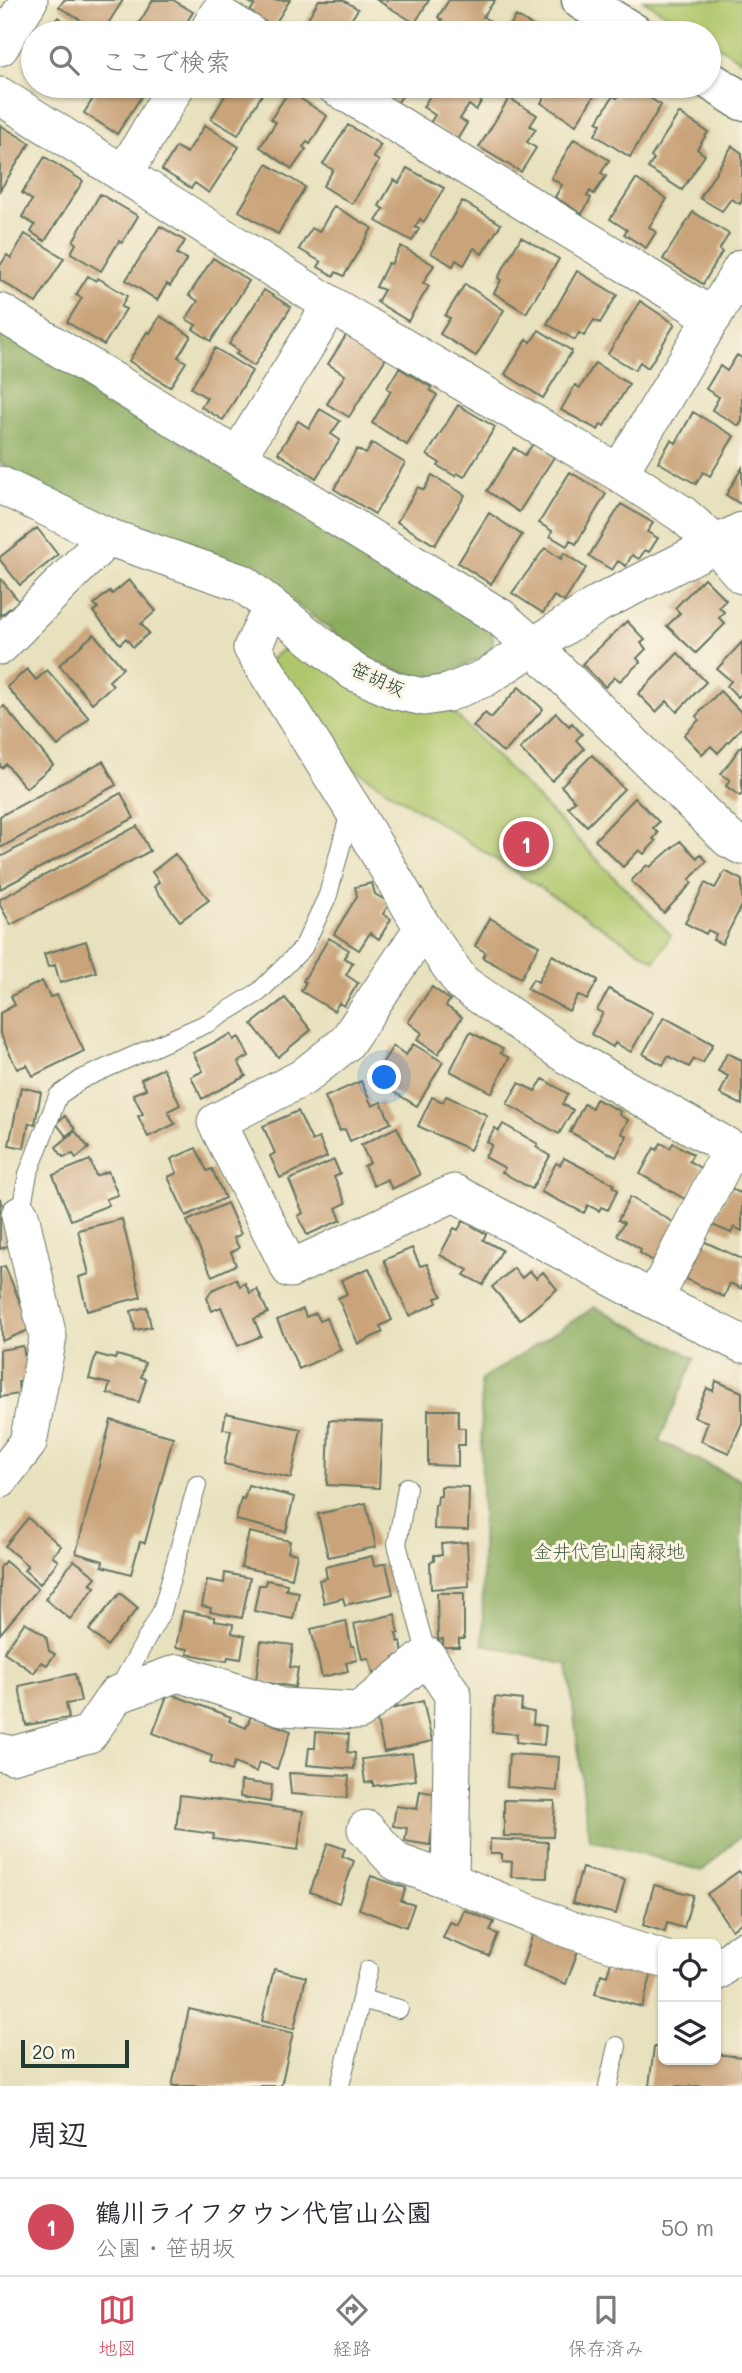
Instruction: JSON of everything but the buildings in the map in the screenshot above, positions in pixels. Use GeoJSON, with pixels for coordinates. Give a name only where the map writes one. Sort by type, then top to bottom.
{"type":"FeatureCollection","features":[{"type":"Feature","properties":{"kind":"street"},"geometry":{"type":"LineString","coordinates":[[0,47],[29,0]]}},
{"type":"Feature","properties":{"kind":"street"},"geometry":{"type":"LineString","coordinates":[[595,4],[618,21]]}},
{"type":"Feature","properties":{"kind":"street"},"geometry":{"type":"LineString","coordinates":[[214,21],[218,15],[228,21]]}},
{"type":"Feature","properties":{"kind":"street"},"geometry":{"type":"LineString","coordinates":[[721,88],[742,101]]}},
{"type":"Feature","properties":{"kind":"street"},"geometry":{"type":"LineString","coordinates":[[0,96],[331,305],[619,473],[682,514],[729,538],[742,575]]}},
{"type":"Feature","properties":{"kind":"street"},"geometry":{"type":"LineString","coordinates":[[124,174],[169,98]]}},
{"type":"Feature","properties":{"kind":"street"},"geometry":{"type":"LineString","coordinates":[[355,98],[713,317]]}},
{"type":"Feature","properties":{"kind":"street"},"geometry":{"type":"LineString","coordinates":[[619,473],[742,268]]}},
{"type":"Feature","properties":{"kind":"street"},"geometry":{"type":"LineString","coordinates":[[238,456],[331,305]]}},
{"type":"Feature","properties":{"kind":"street"},"geometry":{"type":"LineString","coordinates":[[0,312],[500,617],[533,646],[729,839],[742,846]]}},
{"type":"Feature","properties":{"kind":"street","name":"笹胡坂"},"geometry":{"type":"LineString","coordinates":[[0,485],[108,537],[242,583],[354,672],[397,691],[424,697],[448,693],[485,678],[600,603],[729,538]]}},
{"type":"Feature","properties":{"kind":"street"},"geometry":{"type":"LineString","coordinates":[[0,646],[108,537]]}},
{"type":"Feature","properties":{"kind":"street"},"geometry":{"type":"LineString","coordinates":[[272,607],[252,648],[351,806],[423,928],[462,983],[568,1056],[736,1152],[654,1300]]}},
{"type":"Feature","properties":{"kind":"street"},"geometry":{"type":"LineString","coordinates":[[423,928],[346,1043],[302,1078],[216,1122],[290,1269],[454,1193],[742,1344]]}},
{"type":"Feature","properties":{"kind":"street"},"geometry":{"type":"LineString","coordinates":[[0,1479],[28,1443],[48,1337],[20,1215]]}},
{"type":"Feature","properties":{"kind":"street"},"geometry":{"type":"LineString","coordinates":[[0,1752],[12,1755],[89,1734],[116,1695],[178,1673],[282,1707],[359,1712],[427,1656],[453,1695],[450,1881]]}},
{"type":"Feature","properties":{"kind":"street"},"geometry":{"type":"LineString","coordinates":[[366,1829],[396,1862],[568,1929],[658,1957]]}},
{"type":"Feature","properties":{"kind":"street"},"geometry":{"type":"LineString","coordinates":[[721,1969],[742,1950]]}},
{"type":"Feature","properties":{"kind":"street"},"geometry":{"type":"LineString","coordinates":[[721,1974],[742,1980]]}},
{"type":"Feature","properties":{"kind":"lane"},"geometry":{"type":"LineString","coordinates":[[20,1215],[28,1174],[58,1096],[82,1079],[210,1021],[260,992],[303,948],[328,895],[351,806]]}},
{"type":"Feature","properties":{"kind":"lane"},"geometry":{"type":"LineString","coordinates":[[116,1695],[162,1611],[197,1485]]}},
{"type":"Feature","properties":{"kind":"lane"},"geometry":{"type":"LineString","coordinates":[[407,1487],[397,1544],[427,1656]]}},
{"type":"Feature","properties":{"kind":"lane"},"geometry":{"type":"LineString","coordinates":[[340,2086],[368,1970]]}},
{"type":"Feature","properties":{"kind":"lane"},"geometry":{"type":"LineString","coordinates":[[361,1999],[399,2008]]}},
{"type":"Feature","properties":{"kind":"lane"},"geometry":{"type":"LineString","coordinates":[[608,2086],[617,2046]]}},
{"type":"Feature","properties":{"kind":"green space"},"geometry":{"type":"Polygon","coordinates":[[[643,0],[742,0],[742,61],[721,48],[721,21],[677,21],[643,0]]]}},
{"type":"Feature","properties":{"kind":"green space"},"geometry":{"type":"Polygon","coordinates":[[[0,331],[493,632],[493,646],[479,659],[446,674],[419,678],[372,661],[243,564],[94,514],[0,463],[0,331]]]}},
{"type":"Feature","properties":{"kind":"green space"},"geometry":{"type":"Polygon","coordinates":[[[291,642],[450,709],[671,935],[655,961],[328,752],[270,660],[291,642]]]}},
{"type":"Feature","properties":{"kind":"green space","name":"金井代官山南緑地"},"geometry":{"type":"Polygon","coordinates":[[[595,1307],[695,1358],[659,1441],[742,1481],[742,1835],[702,1871],[589,1839],[568,1665],[483,1644],[481,1380],[595,1307]]]}},
{"type":"Feature","properties":{"kind":"place","name":"鶴川ライフタウン代官山公園"},"geometry":{"type":"Point","coordinates":[526,844]}}]}
